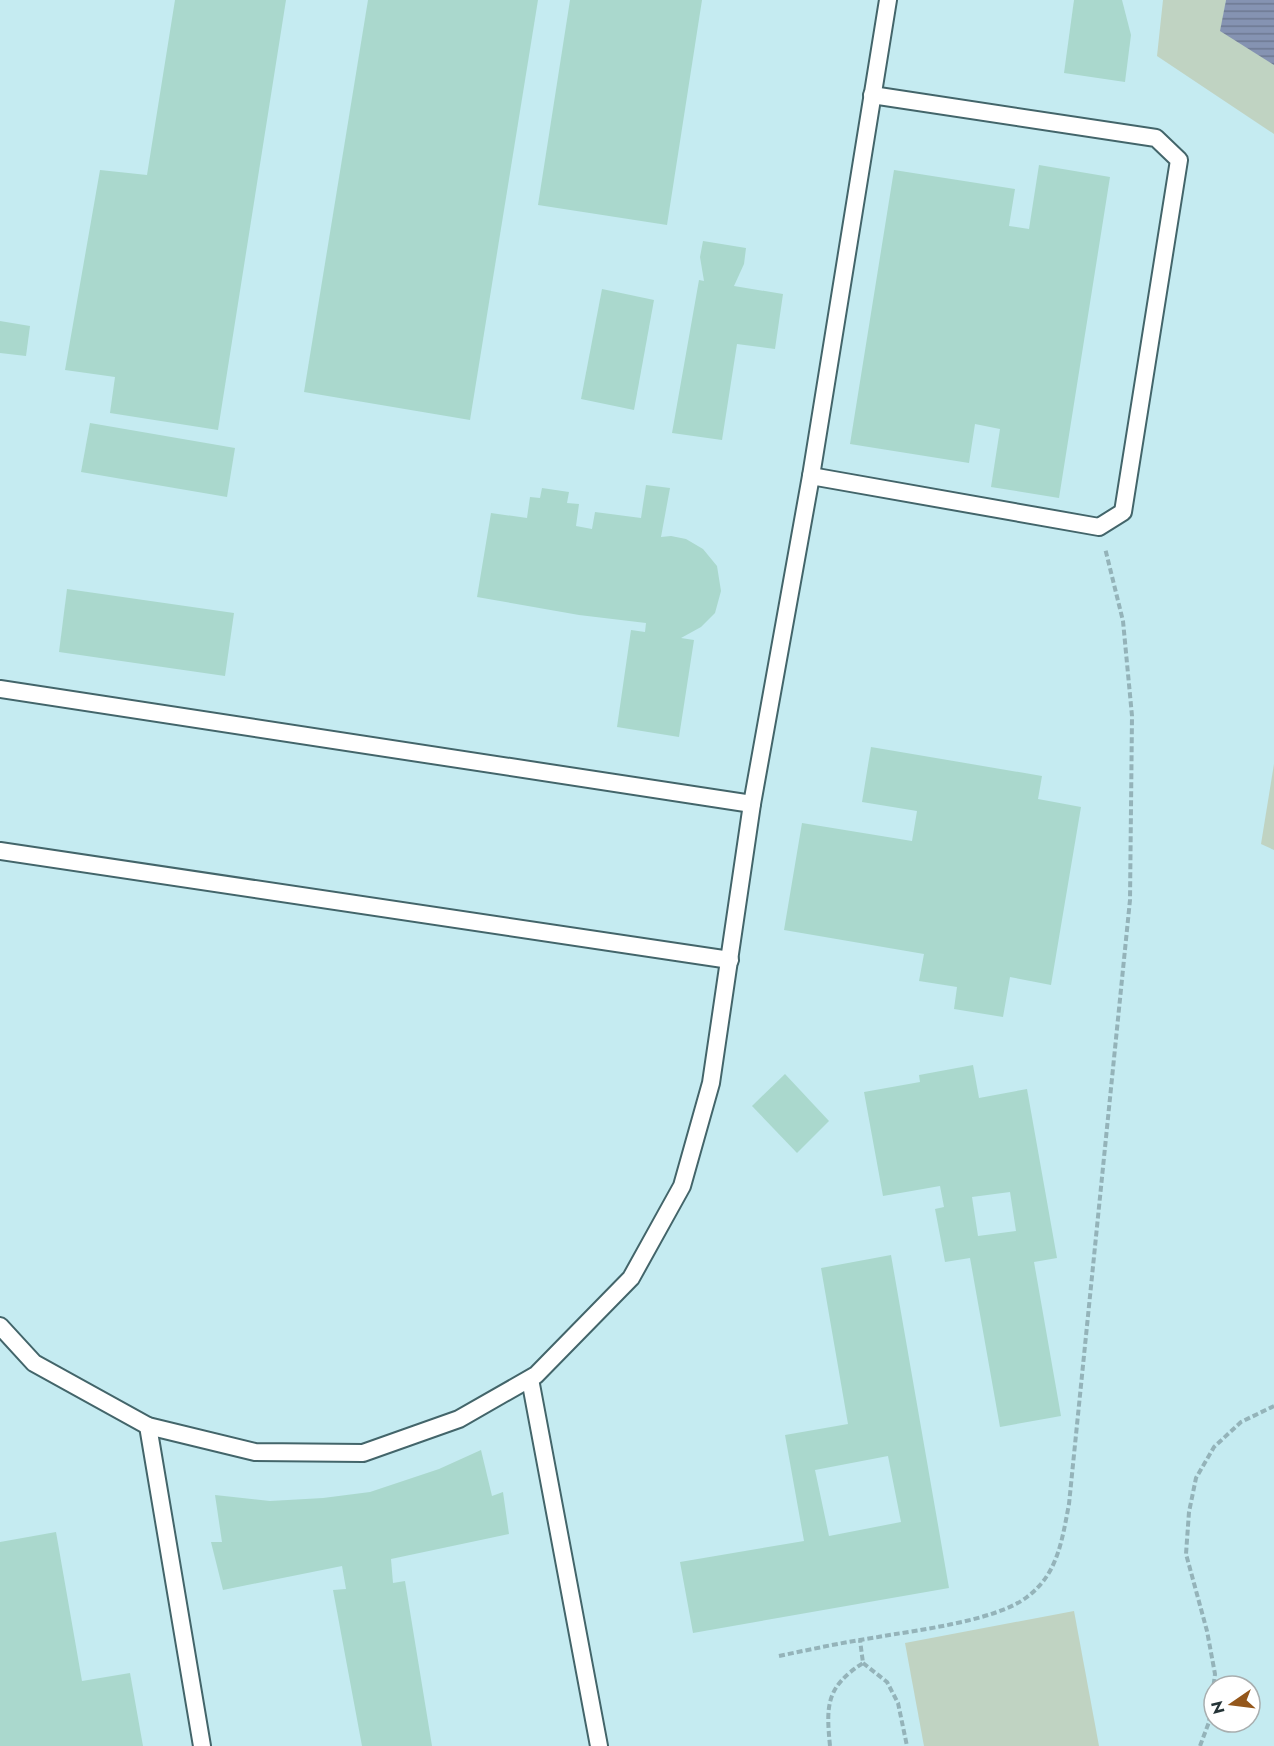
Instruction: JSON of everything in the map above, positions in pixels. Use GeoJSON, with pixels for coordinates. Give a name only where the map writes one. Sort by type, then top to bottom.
{"type":"FeatureCollection","features":[{"type":"Feature","properties":{"kind":"lane"},"geometry":{"type":"LineString","coordinates":[[0,1326],[34,1363],[148,1426],[255,1452],[363,1453],[459,1419],[530,1379],[631,1278],[682,1186],[711,1083],[752,804],[811,476],[888,0]]}},
{"type":"Feature","properties":{"kind":"lane"},"geometry":{"type":"LineString","coordinates":[[811,476],[1099,527],[1123,512],[1179,160],[1156,138],[872,95]]}},
{"type":"Feature","properties":{"kind":"lane"},"geometry":{"type":"LineString","coordinates":[[0,689],[752,804]]}},
{"type":"Feature","properties":{"kind":"lane"},"geometry":{"type":"LineString","coordinates":[[0,851],[730,960]]}},
{"type":"Feature","properties":{"kind":"lane"},"geometry":{"type":"LineString","coordinates":[[530,1379],[599,1746]]}},
{"type":"Feature","properties":{"kind":"lane"},"geometry":{"type":"LineString","coordinates":[[148,1426],[202,1746]]}},
{"type":"Feature","properties":{"kind":"path"},"geometry":{"type":"LineString","coordinates":[[779,1656],[954,1624],[999,1611],[1027,1598],[1047,1576],[1060,1552],[1069,1504],[1130,900],[1132,716],[1123,621],[1099,527]]}},
{"type":"Feature","properties":{"kind":"path"},"geometry":{"type":"LineString","coordinates":[[1200,1746],[1209,1722],[1215,1674],[1207,1631],[1186,1554],[1191,1500],[1196,1478],[1214,1447],[1241,1422],[1274,1406]]}},
{"type":"Feature","properties":{"kind":"path"},"geometry":{"type":"LineString","coordinates":[[860,1640],[863,1663],[886,1682],[898,1703],[907,1746]]}},
{"type":"Feature","properties":{"kind":"path"},"geometry":{"type":"LineString","coordinates":[[830,1746],[829,1700],[835,1687],[849,1672],[863,1663]]}},
{"type":"Feature","properties":{"kind":"green space"},"geometry":{"type":"Polygon","coordinates":[[[1163,0],[1226,0],[1221,31],[1274,50],[1274,134],[1157,56],[1163,0]]]}},
{"type":"Feature","properties":{"kind":"green space"},"geometry":{"type":"Polygon","coordinates":[[[1274,764],[1274,850],[1261,844],[1274,764]]]}},
{"type":"Feature","properties":{"kind":"green space"},"geometry":{"type":"Polygon","coordinates":[[[1074,1611],[1099,1746],[924,1746],[905,1643],[1074,1611]]]}},
{"type":"Feature","properties":{"kind":"water"},"geometry":{"type":"Polygon","coordinates":[[[1226,0],[1274,0],[1274,65],[1220,31],[1226,0]]]}},
{"type":"Feature","properties":{"kind":"building"},"geometry":{"type":"Polygon","coordinates":[[[175,0],[286,0],[218,430],[110,413],[115,377],[65,370],[100,170],[147,175],[175,0]]]}},
{"type":"Feature","properties":{"kind":"building"},"geometry":{"type":"Polygon","coordinates":[[[368,0],[538,0],[470,420],[304,392],[368,0]]]}},
{"type":"Feature","properties":{"kind":"building"},"geometry":{"type":"Polygon","coordinates":[[[570,0],[702,0],[667,225],[538,205],[570,0]]]}},
{"type":"Feature","properties":{"kind":"building"},"geometry":{"type":"Polygon","coordinates":[[[1074,0],[1122,0],[1131,35],[1125,82],[1064,73],[1074,0]]]}},
{"type":"Feature","properties":{"kind":"building"},"geometry":{"type":"Polygon","coordinates":[[[1039,165],[1110,177],[1059,498],[991,487],[1000,429],[975,424],[969,463],[850,444],[894,170],[1015,189],[1009,226],[1029,229],[1039,165]]]}},
{"type":"Feature","properties":{"kind":"building"},"geometry":{"type":"Polygon","coordinates":[[[703,241],[746,248],[744,264],[734,286],[783,294],[775,349],[737,344],[722,440],[672,433],[699,280],[704,281],[700,257],[703,241]]]}},
{"type":"Feature","properties":{"kind":"building"},"geometry":{"type":"Polygon","coordinates":[[[602,289],[654,300],[634,410],[581,399],[602,289]]]}},
{"type":"Feature","properties":{"kind":"building"},"geometry":{"type":"Polygon","coordinates":[[[0,321],[30,326],[26,356],[0,353],[0,321]]]}},
{"type":"Feature","properties":{"kind":"building"},"geometry":{"type":"Polygon","coordinates":[[[90,423],[235,448],[227,497],[81,472],[90,423]]]}},
{"type":"Feature","properties":{"kind":"building"},"geometry":{"type":"Polygon","coordinates":[[[646,485],[670,488],[661,537],[686,539],[703,549],[717,566],[721,591],[715,613],[701,627],[681,638],[694,640],[679,737],[617,727],[631,630],[645,632],[646,623],[579,615],[477,597],[491,513],[527,518],[530,497],[540,498],[542,488],[569,492],[567,503],[579,504],[576,526],[592,529],[595,512],[641,518],[646,485]]]}},
{"type":"Feature","properties":{"kind":"building"},"geometry":{"type":"Polygon","coordinates":[[[67,589],[234,613],[225,676],[59,652],[67,589]]]}},
{"type":"Feature","properties":{"kind":"building"},"geometry":{"type":"Polygon","coordinates":[[[871,747],[1042,776],[1038,799],[1081,807],[1051,985],[1010,977],[1003,1017],[954,1009],[957,987],[919,981],[924,954],[784,930],[802,823],[912,841],[917,811],[862,802],[871,747]]]}},
{"type":"Feature","properties":{"kind":"building"},"geometry":{"type":"Polygon","coordinates":[[[973,1065],[979,1098],[1027,1089],[1057,1258],[1034,1262],[1061,1416],[1000,1427],[970,1258],[945,1262],[935,1209],[944,1207],[940,1186],[883,1196],[864,1092],[920,1082],[919,1075],[973,1065]],[[1010,1192],[972,1197],[978,1236],[1016,1231],[1010,1192]]]}},
{"type":"Feature","properties":{"kind":"building"},"geometry":{"type":"Polygon","coordinates":[[[785,1074],[829,1121],[797,1153],[752,1106],[785,1074]]]}},
{"type":"Feature","properties":{"kind":"building"},"geometry":{"type":"Polygon","coordinates":[[[891,1255],[949,1588],[693,1633],[680,1562],[804,1541],[785,1435],[848,1424],[821,1268],[891,1255]],[[888,1456],[815,1470],[829,1536],[901,1522],[888,1456]]]}},
{"type":"Feature","properties":{"kind":"building"},"geometry":{"type":"Polygon","coordinates":[[[481,1450],[492,1496],[503,1492],[509,1534],[391,1559],[393,1583],[405,1581],[432,1746],[362,1746],[333,1590],[346,1589],[342,1566],[223,1590],[211,1542],[222,1542],[215,1495],[270,1501],[370,1492],[439,1469],[481,1450]]]}},
{"type":"Feature","properties":{"kind":"building"},"geometry":{"type":"Polygon","coordinates":[[[56,1532],[82,1681],[130,1673],[143,1746],[0,1746],[0,1542],[56,1532]]]}}]}
